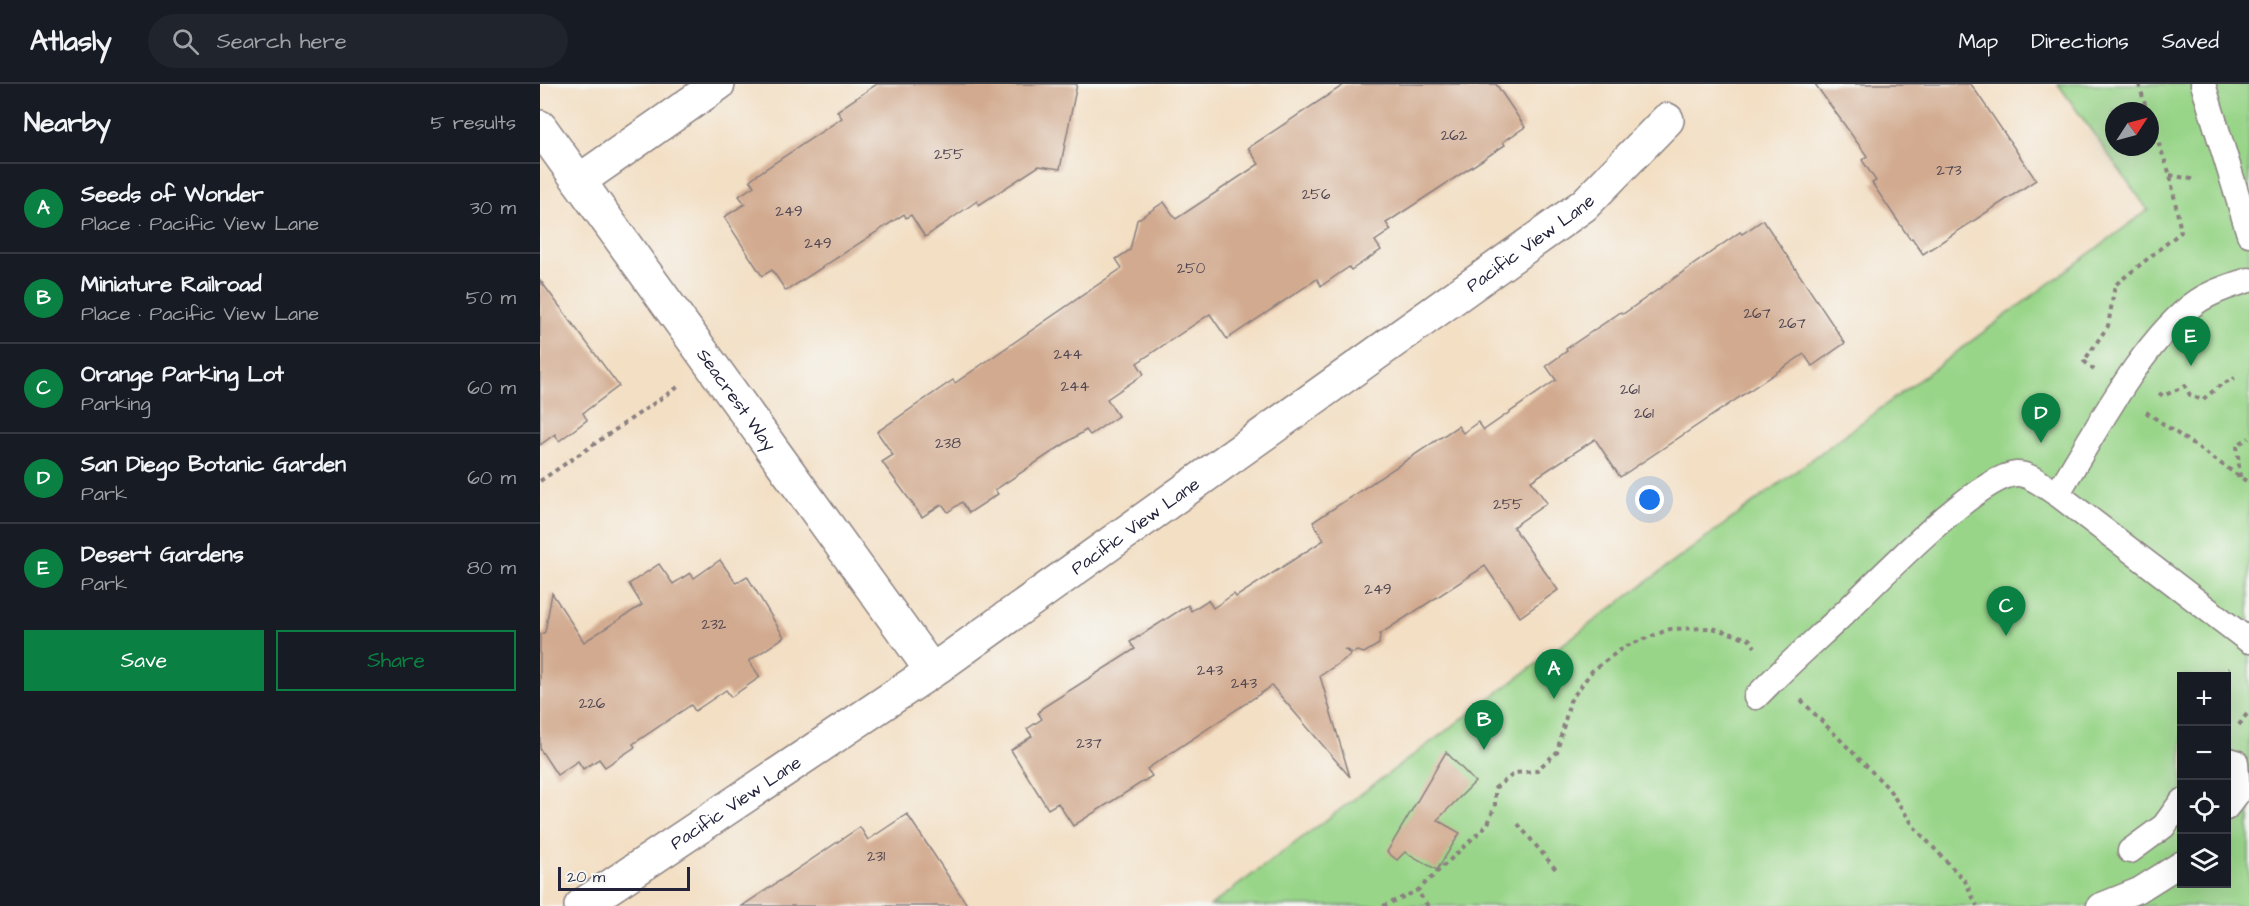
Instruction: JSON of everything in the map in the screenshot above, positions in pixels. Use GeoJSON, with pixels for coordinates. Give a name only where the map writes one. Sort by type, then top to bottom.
{"type":"FeatureCollection","features":[{"type":"Feature","properties":{"kind":"street"},"geometry":{"type":"LineString","coordinates":[[579,181],[718,84]]}},
{"type":"Feature","properties":{"kind":"street","name":"Pacific View Lane"},"geometry":{"type":"LineString","coordinates":[[581,906],[932,671],[1584,205],[1667,120]]}},
{"type":"Feature","properties":{"kind":"street","name":"Seacrest Way"},"geometry":{"type":"LineString","coordinates":[[540,127],[932,671]]}},
{"type":"Feature","properties":{"kind":"lane"},"geometry":{"type":"LineString","coordinates":[[2203,84],[2249,234]]}},
{"type":"Feature","properties":{"kind":"lane"},"geometry":{"type":"LineString","coordinates":[[2056,494],[2145,354],[2198,301],[2230,285],[2249,280]]}},
{"type":"Feature","properties":{"kind":"lane"},"geometry":{"type":"LineString","coordinates":[[1756,697],[1925,536],[1982,488],[1999,478],[2018,474],[2035,480],[2056,494],[2249,641]]}},
{"type":"Feature","properties":{"kind":"lane"},"geometry":{"type":"LineString","coordinates":[[2231,802],[2238,793],[2237,758]]}},
{"type":"Feature","properties":{"kind":"lane"},"geometry":{"type":"LineString","coordinates":[[2130,851],[2164,826],[2177,807]]}},
{"type":"Feature","properties":{"kind":"lane"},"geometry":{"type":"LineString","coordinates":[[2099,906],[2139,890],[2177,866]]}},
{"type":"Feature","properties":{"kind":"path"},"geometry":{"type":"LineString","coordinates":[[2138,85],[2144,102]]}},
{"type":"Feature","properties":{"kind":"path"},"geometry":{"type":"LineString","coordinates":[[2159,144],[2170,175],[2181,232],[2115,285],[2108,326],[2084,361],[2124,386],[2249,483]]}},
{"type":"Feature","properties":{"kind":"path"},"geometry":{"type":"LineString","coordinates":[[540,481],[666,397],[710,362]]}},
{"type":"Feature","properties":{"kind":"path"},"geometry":{"type":"LineString","coordinates":[[2124,386],[2163,396],[2185,386],[2190,395],[2202,400],[2222,384],[2235,378]]}},
{"type":"Feature","properties":{"kind":"path"},"geometry":{"type":"LineString","coordinates":[[2240,477],[2237,445],[2249,438]]}},
{"type":"Feature","properties":{"kind":"path"},"geometry":{"type":"LineString","coordinates":[[1383,906],[1417,891],[1488,824],[1495,805],[1495,788],[1515,773],[1536,771],[1557,752],[1570,701],[1592,670],[1624,647],[1670,629],[1712,628],[1749,639],[1778,674],[1888,789],[1915,828],[1965,881],[1977,906]]}},
{"type":"Feature","properties":{"kind":"path"},"geometry":{"type":"LineString","coordinates":[[1518,824],[1558,872]]}},
{"type":"Feature","properties":{"kind":"path"},"geometry":{"type":"LineString","coordinates":[[1417,891],[1428,906]]}},
{"type":"Feature","properties":{"kind":"green space"},"geometry":{"type":"Polygon","coordinates":[[[2058,84],[2249,84],[2249,906],[1210,906],[2148,210],[2109,156],[2159,156],[2159,102],[2105,102],[2105,150],[2058,84]]]}},
{"type":"Feature","properties":{"kind":"building"},"geometry":{"type":"Polygon","coordinates":[[[877,84],[1077,84],[1060,169],[1039,166],[979,205],[977,201],[925,237],[911,215],[906,218],[904,214],[786,291],[772,270],[762,276],[724,217],[745,204],[739,196],[754,186],[750,180],[842,118],[837,111],[877,84]]]}},
{"type":"Feature","properties":{"kind":"building"},"geometry":{"type":"Polygon","coordinates":[[[1345,84],[1496,84],[1525,127],[1503,142],[1505,145],[1386,223],[1391,230],[1375,241],[1381,250],[1351,270],[1349,267],[1321,286],[1317,279],[1227,339],[1210,314],[1137,363],[1144,374],[1107,399],[1118,416],[1090,435],[1086,430],[1058,448],[995,490],[998,494],[969,513],[962,502],[948,512],[942,504],[922,517],[882,462],[893,455],[877,432],[953,380],[955,383],[1122,268],[1116,259],[1130,250],[1137,220],[1164,202],[1176,219],[1259,164],[1248,148],[1345,84]]]}},
{"type":"Feature","properties":{"kind":"building"},"geometry":{"type":"Polygon","coordinates":[[[1815,84],[1971,84],[2036,180],[1923,254],[1912,238],[1910,239],[1872,183],[1876,181],[1862,160],[1867,156],[1815,84]]]}},
{"type":"Feature","properties":{"kind":"building"},"geometry":{"type":"Polygon","coordinates":[[[1763,220],[1845,343],[1812,366],[1804,354],[1620,477],[1595,439],[1531,481],[1547,503],[1513,527],[1558,590],[1520,617],[1485,566],[1380,634],[1379,644],[1364,653],[1357,651],[1353,653],[1344,649],[1351,655],[1320,676],[1350,777],[1272,686],[1147,769],[1152,776],[1073,826],[1058,803],[1048,809],[1011,750],[1032,736],[1027,729],[1042,719],[1038,713],[1042,708],[1135,649],[1130,642],[1188,605],[1191,611],[1208,600],[1213,608],[1234,594],[1236,597],[1324,540],[1313,522],[1458,426],[1463,433],[1478,422],[1484,430],[1556,380],[1546,366],[1567,351],[1566,349],[1621,312],[1623,314],[1740,232],[1742,234],[1763,220]]]}},
{"type":"Feature","properties":{"kind":"building"},"geometry":{"type":"Polygon","coordinates":[[[540,280],[619,386],[583,413],[587,420],[559,441],[555,434],[540,445],[540,280]]]}},
{"type":"Feature","properties":{"kind":"building"},"geometry":{"type":"Polygon","coordinates":[[[720,560],[736,583],[747,576],[784,637],[749,661],[760,677],[731,697],[726,690],[695,711],[691,705],[633,744],[635,747],[605,767],[599,759],[583,769],[578,761],[557,775],[540,749],[540,635],[545,632],[552,593],[584,642],[642,605],[629,584],[659,564],[673,584],[690,573],[694,578],[720,560]]]}},
{"type":"Feature","properties":{"kind":"building"},"geometry":{"type":"Polygon","coordinates":[[[1446,752],[1475,782],[1437,820],[1460,833],[1437,870],[1405,852],[1397,860],[1387,852],[1446,752]]]}},
{"type":"Feature","properties":{"kind":"building"},"geometry":{"type":"Polygon","coordinates":[[[907,814],[968,906],[742,906],[860,827],[868,840],[907,814]]]}},
{"type":"Feature","properties":{"kind":"place","name":"Desert Gardens"},"geometry":{"type":"Point","coordinates":[2191,366]}},
{"type":"Feature","properties":{"kind":"place","name":"San Diego Botanic Garden"},"geometry":{"type":"Point","coordinates":[2041,443]}},
{"type":"Feature","properties":{"kind":"place","name":"Orange Parking Lot"},"geometry":{"type":"Point","coordinates":[2006,636]}},
{"type":"Feature","properties":{"kind":"place","name":"Seeds of Wonder"},"geometry":{"type":"Point","coordinates":[1554,699]}},
{"type":"Feature","properties":{"kind":"place","name":"Miniature Railroad"},"geometry":{"type":"Point","coordinates":[1484,750]}}]}
